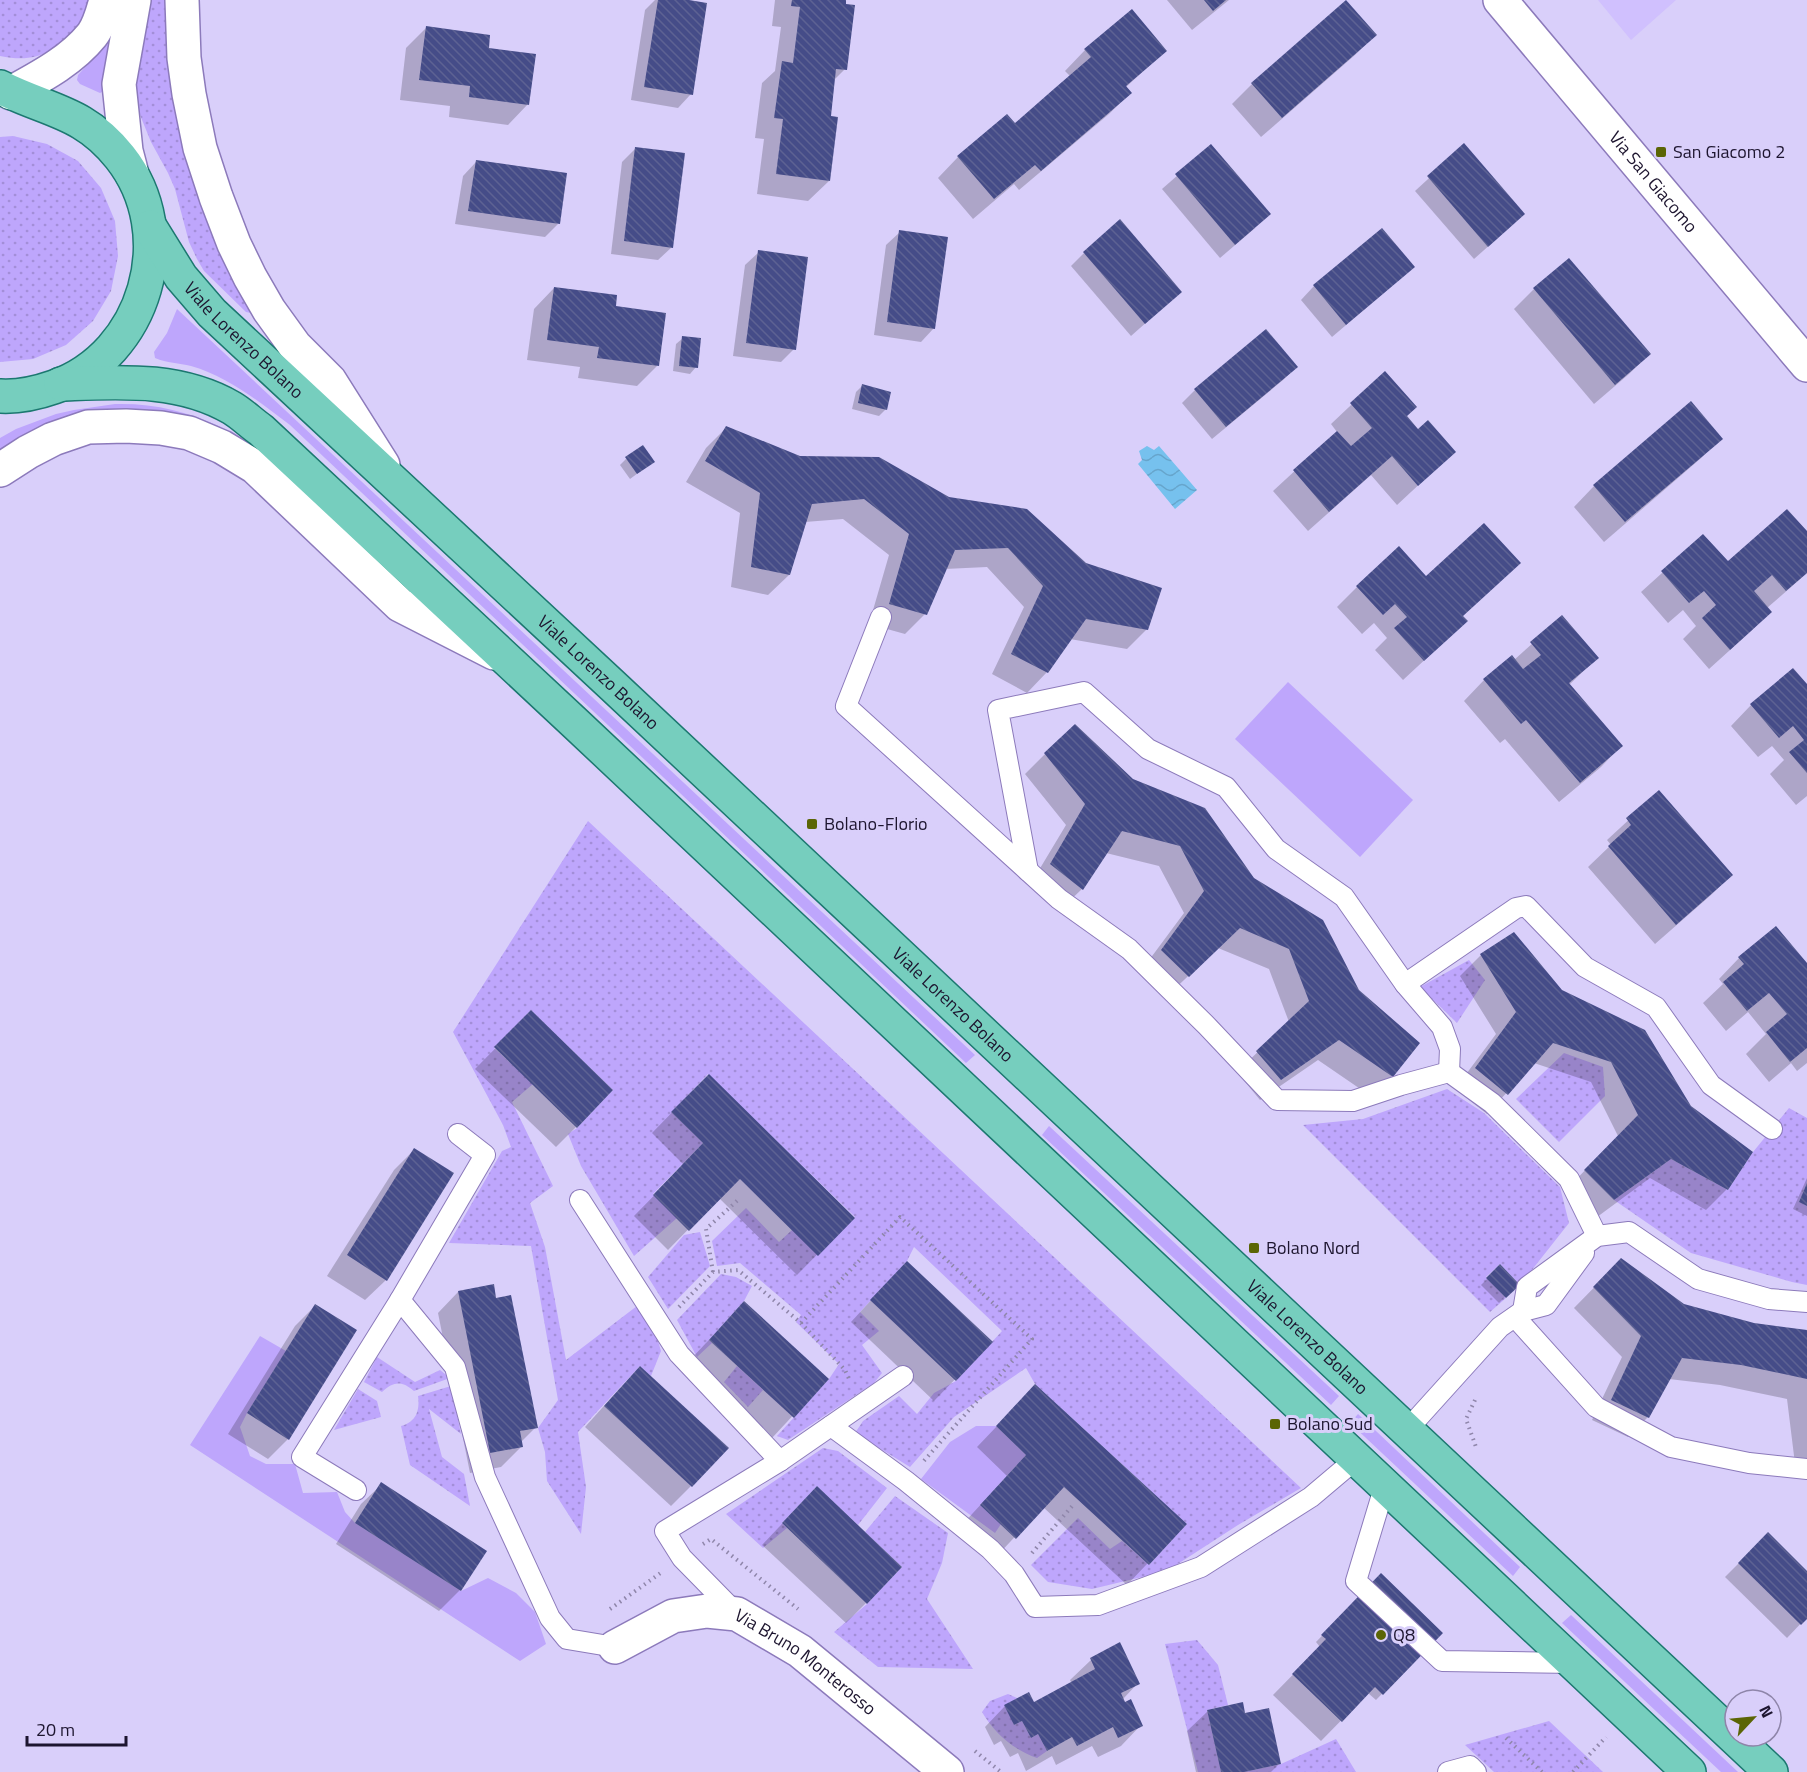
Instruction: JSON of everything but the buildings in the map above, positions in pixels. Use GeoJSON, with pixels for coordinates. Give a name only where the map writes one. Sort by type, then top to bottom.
{"type":"FeatureCollection","features":[{"type":"Feature","properties":{"kind":"main road"},"geometry":{"type":"LineString","coordinates":[[4,92],[49,72],[74,53],[93,34],[106,0]]}},
{"type":"Feature","properties":{"kind":"main road"},"geometry":{"type":"LineString","coordinates":[[132,174],[125,141],[119,84],[134,0]]}},
{"type":"Feature","properties":{"kind":"main road"},"geometry":{"type":"LineString","coordinates":[[182,0],[184,58],[191,105],[216,197],[234,244],[269,310],[295,346],[330,381],[390,477]]}},
{"type":"Feature","properties":{"kind":"main road","name":"Via San Giacomo"},"geometry":{"type":"LineString","coordinates":[[1500,0],[1807,365]]}},
{"type":"Feature","properties":{"kind":"main road"},"geometry":{"type":"LineString","coordinates":[[0,413],[78,376],[102,359],[122,337],[144,294],[152,246],[150,227],[140,191],[132,174],[109,144],[78,120],[61,111],[4,92]]}},
{"type":"Feature","properties":{"kind":"main road","name":"Viale Lorenzo Bolano"},"geometry":{"type":"LineString","coordinates":[[150,227],[181,277],[212,313],[390,477],[1771,1772]]}},
{"type":"Feature","properties":{"kind":"main road"},"geometry":{"type":"LineString","coordinates":[[0,396],[25,394],[52,387],[124,382],[161,384],[195,391],[232,408],[261,430],[1689,1772]]}},
{"type":"Feature","properties":{"kind":"main road"},"geometry":{"type":"LineString","coordinates":[[0,470],[53,439],[88,427],[161,428],[189,433],[222,447],[255,466],[400,605],[505,659]]}},
{"type":"Feature","properties":{"kind":"main road","name":"Via Bruno Monterosso"},"geometry":{"type":"LineString","coordinates":[[615,1647],[673,1616],[706,1611],[737,1614],[800,1652],[933,1769]]}},
{"type":"Feature","properties":{"kind":"lane"},"geometry":{"type":"LineString","coordinates":[[881,617],[846,706],[1059,899],[1129,949],[1278,1100],[1353,1101],[1449,1072]]}},
{"type":"Feature","properties":{"kind":"lane"},"geometry":{"type":"LineString","coordinates":[[1029,871],[998,710],[1084,692],[1148,750],[1226,787],[1275,849],[1344,897],[1405,984],[1442,1027],[1450,1049],[1449,1072]]}},
{"type":"Feature","properties":{"kind":"lane"},"geometry":{"type":"LineString","coordinates":[[1405,984],[1516,908],[1526,906],[1585,967],[1656,1007],[1711,1085],[1772,1129]]}},
{"type":"Feature","properties":{"kind":"lane"},"geometry":{"type":"LineString","coordinates":[[1449,1072],[1492,1102],[1569,1179],[1597,1236]]}},
{"type":"Feature","properties":{"kind":"lane"},"geometry":{"type":"LineString","coordinates":[[356,1490],[302,1457],[400,1300],[485,1155],[458,1134]]}},
{"type":"Feature","properties":{"kind":"lane"},"geometry":{"type":"LineString","coordinates":[[579,1200],[680,1354],[780,1461]]}},
{"type":"Feature","properties":{"kind":"lane"},"geometry":{"type":"LineString","coordinates":[[1407,1430],[1500,1327],[1519,1314],[1527,1287],[1597,1236],[1629,1232],[1698,1279],[1769,1299],[1807,1302]]}},
{"type":"Feature","properties":{"kind":"lane"},"geometry":{"type":"LineString","coordinates":[[400,1300],[455,1367],[485,1477],[550,1618],[567,1639],[615,1647]]}},
{"type":"Feature","properties":{"kind":"lane"},"geometry":{"type":"LineString","coordinates":[[1519,1314],[1596,1407],[1671,1448],[1749,1463],[1807,1469]]}},
{"type":"Feature","properties":{"kind":"lane"},"geometry":{"type":"LineString","coordinates":[[737,1614],[682,1558],[665,1531],[780,1461],[903,1376]]}},
{"type":"Feature","properties":{"kind":"lane"},"geometry":{"type":"LineString","coordinates":[[831,1426],[906,1481],[990,1549],[1014,1574],[1035,1606],[1098,1605],[1201,1567],[1311,1497],[1356,1459]]}},
{"type":"Feature","properties":{"kind":"lane"},"geometry":{"type":"LineString","coordinates":[[1385,1485],[1356,1581],[1442,1661],[1573,1663]]}},
{"type":"Feature","properties":{"kind":"lane"},"geometry":{"type":"LineString","coordinates":[[1448,1772],[1470,1766],[1476,1772]]}},
{"type":"Feature","properties":{"kind":"path"},"geometry":{"type":"LineString","coordinates":[[713,1272],[706,1229],[738,1200]]}},
{"type":"Feature","properties":{"kind":"path"},"geometry":{"type":"LineString","coordinates":[[801,1323],[900,1217],[1032,1339],[906,1481]]}},
{"type":"Feature","properties":{"kind":"path"},"geometry":{"type":"LineString","coordinates":[[662,1325],[713,1272],[738,1270],[801,1323],[845,1370],[860,1406]]}},
{"type":"Feature","properties":{"kind":"path"},"geometry":{"type":"LineString","coordinates":[[1014,1574],[1073,1505]]}},
{"type":"Feature","properties":{"kind":"path"},"geometry":{"type":"LineString","coordinates":[[1573,1772],[1611,1733]]}},
{"type":"Feature","properties":{"kind":"path"},"geometry":{"type":"LineString","coordinates":[[1506,1738],[1542,1772]]}},
{"type":"Feature","properties":{"kind":"shaded area"},"geometry":{"type":"Polygon","coordinates":[[[0,0],[96,0],[92,9],[75,30],[50,51],[33,57],[12,58],[0,56],[0,0]]]}},
{"type":"Feature","properties":{"kind":"shaded area"},"geometry":{"type":"Polygon","coordinates":[[[148,0],[169,0],[254,309],[251,313],[246,312],[204,271],[197,259],[189,242],[175,189],[138,110],[134,88],[148,0]]]}},
{"type":"Feature","properties":{"kind":"shaded area"},"geometry":{"type":"Polygon","coordinates":[[[1598,0],[1676,0],[1631,40],[1598,0]]]}},
{"type":"Feature","properties":{"kind":"shaded area"},"geometry":{"type":"Polygon","coordinates":[[[110,40],[104,74],[104,91],[100,93],[80,84],[77,80],[78,75],[110,40]]]}},
{"type":"Feature","properties":{"kind":"shaded area"},"geometry":{"type":"Polygon","coordinates":[[[13,136],[47,144],[78,161],[101,188],[115,221],[118,256],[111,291],[93,321],[66,345],[33,359],[0,362],[0,137],[13,136]]]}},
{"type":"Feature","properties":{"kind":"shaded area"},"geometry":{"type":"Polygon","coordinates":[[[177,309],[975,1055],[966,1063],[290,425],[243,391],[218,377],[191,366],[155,358],[154,352],[167,333],[177,309]]]}},
{"type":"Feature","properties":{"kind":"shaded area"},"geometry":{"type":"Polygon","coordinates":[[[115,404],[170,409],[221,427],[217,429],[29,433],[0,449],[0,438],[16,429],[56,414],[115,404]]]}},
{"type":"Feature","properties":{"kind":"shaded area"},"geometry":{"type":"Polygon","coordinates":[[[1288,682],[1413,800],[1360,857],[1235,739],[1288,682]]]}},
{"type":"Feature","properties":{"kind":"shaded area"},"geometry":{"type":"Polygon","coordinates":[[[588,821],[1301,1488],[1167,1571],[1092,1589],[1048,1582],[1031,1565],[1078,1518],[1110,1549],[1122,1541],[1149,1565],[1187,1524],[1035,1384],[1026,1368],[954,1417],[910,1467],[855,1433],[863,1421],[899,1396],[917,1414],[934,1393],[956,1381],[1002,1331],[914,1247],[907,1261],[860,1312],[879,1331],[862,1345],[882,1373],[874,1383],[788,1440],[777,1436],[829,1379],[839,1364],[796,1322],[801,1315],[740,1263],[717,1266],[712,1241],[746,1208],[779,1242],[792,1230],[818,1255],[855,1217],[708,1074],[672,1112],[703,1143],[653,1194],[677,1218],[634,1256],[581,1166],[568,1134],[577,1128],[613,1090],[531,1010],[494,1048],[533,1084],[512,1102],[553,1186],[530,1203],[545,1247],[566,1360],[637,1306],[653,1324],[661,1351],[651,1376],[640,1366],[578,1432],[586,1487],[581,1534],[547,1481],[545,1452],[538,1428],[558,1400],[531,1246],[449,1243],[502,1151],[511,1147],[503,1125],[453,1032],[588,821]]]}},
{"type":"Feature","properties":{"kind":"shaded area"},"geometry":{"type":"Polygon","coordinates":[[[1469,960],[1485,980],[1457,1023],[1420,987],[1469,960]]]}},
{"type":"Feature","properties":{"kind":"shaded area"},"geometry":{"type":"Polygon","coordinates":[[[1564,1053],[1603,1067],[1605,1096],[1559,1142],[1516,1099],[1564,1053]]]}},
{"type":"Feature","properties":{"kind":"shaded area"},"geometry":{"type":"Polygon","coordinates":[[[1447,1089],[1484,1113],[1560,1187],[1569,1223],[1520,1285],[1500,1264],[1486,1277],[1506,1298],[1490,1312],[1303,1125],[1363,1119],[1447,1089]]]}},
{"type":"Feature","properties":{"kind":"shaded area"},"geometry":{"type":"Polygon","coordinates":[[[1789,1108],[1807,1118],[1807,1183],[1799,1202],[1807,1206],[1807,1285],[1691,1253],[1614,1200],[1671,1159],[1728,1190],[1753,1152],[1789,1108]]]}},
{"type":"Feature","properties":{"kind":"shaded area"},"geometry":{"type":"Polygon","coordinates":[[[1049,1126],[1339,1396],[1331,1405],[1042,1135],[1049,1126]]]}},
{"type":"Feature","properties":{"kind":"shaded area"},"geometry":{"type":"Polygon","coordinates":[[[700,1232],[710,1266],[668,1309],[648,1277],[684,1235],[700,1232]]]}},
{"type":"Feature","properties":{"kind":"shaded area"},"geometry":{"type":"Polygon","coordinates":[[[721,1274],[736,1277],[752,1286],[744,1301],[709,1340],[712,1343],[697,1357],[677,1320],[721,1274]]]}},
{"type":"Feature","properties":{"kind":"shaded area"},"geometry":{"type":"Polygon","coordinates":[[[260,1336],[286,1351],[240,1427],[250,1456],[266,1464],[295,1464],[303,1493],[337,1492],[345,1512],[355,1523],[461,1591],[488,1578],[516,1593],[535,1612],[546,1644],[520,1661],[190,1445],[260,1336]]]}},
{"type":"Feature","properties":{"kind":"shaded area"},"geometry":{"type":"Polygon","coordinates":[[[377,1357],[415,1382],[440,1370],[450,1378],[414,1391],[406,1385],[394,1384],[382,1392],[364,1382],[377,1357]]]}},
{"type":"Feature","properties":{"kind":"shaded area"},"geometry":{"type":"Polygon","coordinates":[[[737,1366],[763,1390],[748,1407],[724,1382],[737,1366]]]}},
{"type":"Feature","properties":{"kind":"shaded area"},"geometry":{"type":"Polygon","coordinates":[[[451,1386],[461,1434],[429,1409],[442,1457],[464,1474],[470,1506],[410,1465],[401,1426],[410,1422],[416,1415],[418,1396],[451,1386]]]}},
{"type":"Feature","properties":{"kind":"shaded area"},"geometry":{"type":"Polygon","coordinates":[[[358,1389],[377,1401],[381,1417],[334,1430],[358,1389]]]}},
{"type":"Feature","properties":{"kind":"shaded area"},"geometry":{"type":"Polygon","coordinates":[[[1358,1414],[1520,1567],[1513,1576],[1350,1423],[1358,1414]]]}},
{"type":"Feature","properties":{"kind":"shaded area"},"geometry":{"type":"Polygon","coordinates":[[[976,1426],[996,1426],[1026,1455],[980,1505],[1001,1524],[995,1533],[921,1479],[950,1442],[976,1426]]]}},
{"type":"Feature","properties":{"kind":"shaded area"},"geometry":{"type":"Polygon","coordinates":[[[823,1448],[838,1451],[887,1488],[858,1525],[817,1486],[782,1523],[787,1528],[763,1548],[726,1514],[823,1448]]]}},
{"type":"Feature","properties":{"kind":"shaded area"},"geometry":{"type":"Polygon","coordinates":[[[895,1496],[948,1533],[942,1563],[927,1599],[973,1669],[878,1667],[834,1632],[867,1604],[902,1567],[865,1532],[895,1496]]]}},
{"type":"Feature","properties":{"kind":"shaded area"},"geometry":{"type":"Polygon","coordinates":[[[1571,1615],[1738,1772],[1721,1772],[1562,1623],[1571,1615]]]}},
{"type":"Feature","properties":{"kind":"shaded area"},"geometry":{"type":"Polygon","coordinates":[[[1197,1640],[1218,1665],[1228,1705],[1207,1710],[1221,1772],[1198,1772],[1165,1644],[1197,1640]]]}},
{"type":"Feature","properties":{"kind":"shaded area"},"geometry":{"type":"Polygon","coordinates":[[[1008,1694],[1017,1698],[1014,1725],[1022,1721],[1031,1738],[1038,1734],[1047,1751],[1037,1758],[1005,1740],[982,1712],[990,1701],[1008,1694]]]}},
{"type":"Feature","properties":{"kind":"shaded area"},"geometry":{"type":"Polygon","coordinates":[[[1549,1721],[1603,1772],[1494,1772],[1465,1745],[1549,1721]]]}},
{"type":"Feature","properties":{"kind":"shaded area"},"geometry":{"type":"Polygon","coordinates":[[[1336,1739],[1356,1772],[1244,1772],[1281,1764],[1336,1739]]]}},
{"type":"Feature","properties":{"kind":"water"},"geometry":{"type":"Polygon","coordinates":[[[1147,446],[1154,450],[1159,446],[1197,490],[1175,509],[1138,464],[1142,460],[1139,451],[1147,446]]]}},
{"type":"Feature","properties":{"kind":"place","name":"San Giacomo 2"},"geometry":{"type":"Point","coordinates":[1661,152]}},
{"type":"Feature","properties":{"kind":"place","name":"Bolano-Florio"},"geometry":{"type":"Point","coordinates":[812,824]}},
{"type":"Feature","properties":{"kind":"place","name":"Bolano Nord"},"geometry":{"type":"Point","coordinates":[1254,1248]}},
{"type":"Feature","properties":{"kind":"place","name":"Bolano Sud"},"geometry":{"type":"Point","coordinates":[1275,1424]}},
{"type":"Feature","properties":{"kind":"place","name":"Q8"},"geometry":{"type":"Point","coordinates":[1381,1635]}}]}
